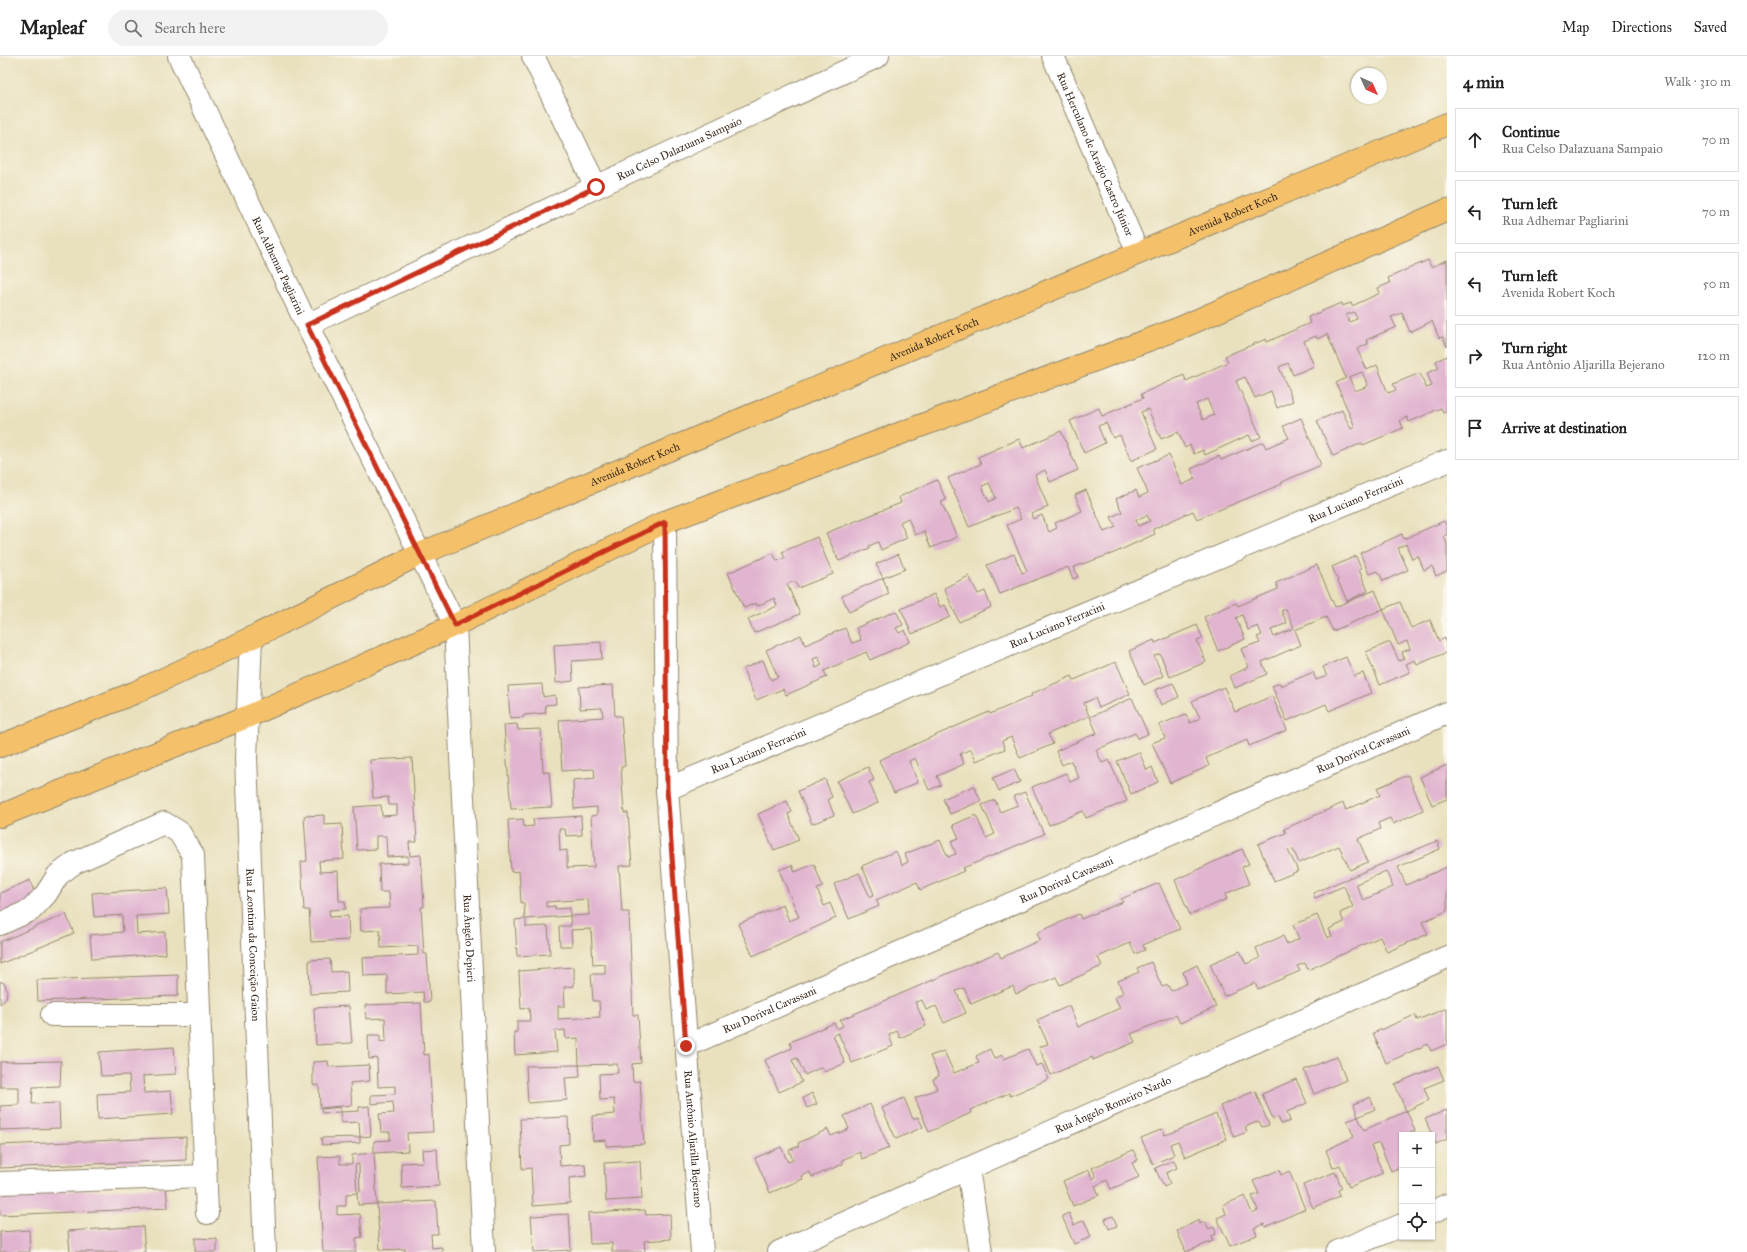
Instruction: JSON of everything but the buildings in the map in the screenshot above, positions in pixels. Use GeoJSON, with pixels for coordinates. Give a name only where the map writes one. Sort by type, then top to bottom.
{"type":"FeatureCollection","features":[{"type":"Feature","properties":{"kind":"main road","name":"Avenida Robert Koch"},"geometry":{"type":"LineString","coordinates":[[0,746],[134,693],[251,638],[420,554],[1447,124]]}},
{"type":"Feature","properties":{"kind":"main road"},"geometry":{"type":"LineString","coordinates":[[0,816],[249,716],[455,625],[665,522],[1180,328],[1447,210]]}},
{"type":"Feature","properties":{"kind":"street","name":"Rua Adhemar Pagliarini"},"geometry":{"type":"LineString","coordinates":[[179,56],[307,325],[455,625]]}},
{"type":"Feature","properties":{"kind":"street"},"geometry":{"type":"LineString","coordinates":[[533,56],[596,187]]}},
{"type":"Feature","properties":{"kind":"street","name":"Rua Celso Dalazuana Sampaio"},"geometry":{"type":"LineString","coordinates":[[307,325],[596,187],[878,56]]}},
{"type":"Feature","properties":{"kind":"street","name":"Rua Herculano de Araújo Castro Júnior"},"geometry":{"type":"LineString","coordinates":[[1053,56],[1138,253]]}},
{"type":"Feature","properties":{"kind":"street","name":"Rua Luciano Ferracini"},"geometry":{"type":"LineString","coordinates":[[667,789],[1447,461]]}},
{"type":"Feature","properties":{"kind":"street","name":"Rua Antônio Aljarilla Bejerano"},"geometry":{"type":"LineString","coordinates":[[665,522],[667,789],[702,1252]]}},
{"type":"Feature","properties":{"kind":"street","name":"Rua Ângelo Depieri"},"geometry":{"type":"LineString","coordinates":[[455,625],[484,1252]]}},
{"type":"Feature","properties":{"kind":"street","name":"Rua Leontina da Conceição Gaion"},"geometry":{"type":"LineString","coordinates":[[251,638],[249,716],[246,758],[265,1252]]}},
{"type":"Feature","properties":{"kind":"street","name":"Rua Dorival Cavassani"},"geometry":{"type":"LineString","coordinates":[[686,1046],[1447,713]]}},
{"type":"Feature","properties":{"kind":"street"},"geometry":{"type":"LineString","coordinates":[[0,924],[31,910],[46,894],[58,875],[74,863],[164,824],[179,832],[193,855],[207,1213]]}},
{"type":"Feature","properties":{"kind":"street","name":"Rua Ângelo Romeiro Nardo"},"geometry":{"type":"LineString","coordinates":[[779,1252],[1447,958]]}},
{"type":"Feature","properties":{"kind":"street"},"geometry":{"type":"LineString","coordinates":[[52,1015],[199,1015]]}},
{"type":"Feature","properties":{"kind":"street"},"geometry":{"type":"LineString","coordinates":[[968,1169],[981,1252]]}},
{"type":"Feature","properties":{"kind":"street"},"geometry":{"type":"LineString","coordinates":[[0,1183],[205,1176]]}},
{"type":"Feature","properties":{"kind":"street"},"geometry":{"type":"LineString","coordinates":[[1435,1211],[1447,1205]]}},
{"type":"Feature","properties":{"kind":"street"},"geometry":{"type":"LineString","coordinates":[[1337,1252],[1399,1225]]}},
{"type":"Feature","properties":{"kind":"route"},"geometry":{"type":"LineString","coordinates":[[596,187],[307,325],[455,625],[665,522],[667,789],[686,1046]]}}]}
